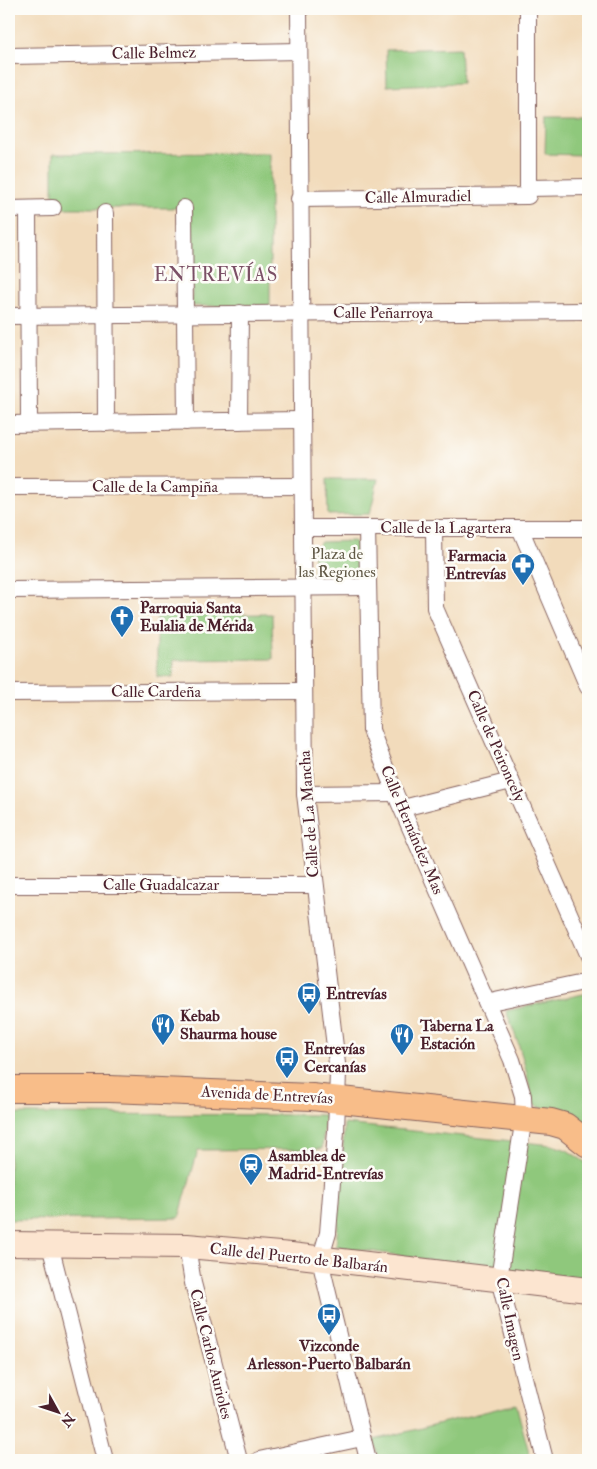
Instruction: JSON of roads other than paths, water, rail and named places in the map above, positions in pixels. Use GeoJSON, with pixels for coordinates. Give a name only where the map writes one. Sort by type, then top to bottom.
{"type":"FeatureCollection","features":[{"type":"Feature","properties":{"kind":"main road","name":"Avenida de Entrevías"},"geometry":{"type":"LineString","coordinates":[[9,1089],[110,1089],[336,1098],[524,1117],[565,1126],[588,1144]]}},
{"type":"Feature","properties":{"kind":"street","name":"Calle de La Mancha"},"geometry":{"type":"LineString","coordinates":[[299,9],[300,420],[303,528],[302,691],[304,794],[338,1072],[336,1131],[328,1233],[320,1260]]}},
{"type":"Feature","properties":{"kind":"street"},"geometry":{"type":"LineString","coordinates":[[528,9],[528,188]]}},
{"type":"Feature","properties":{"kind":"street","name":"Calle Belmez"},"geometry":{"type":"LineString","coordinates":[[9,56],[299,51]]}},
{"type":"Feature","properties":{"kind":"street","name":"Calle Almuradiel"},"geometry":{"type":"LineString","coordinates":[[299,199],[528,196],[528,188],[588,187]]}},
{"type":"Feature","properties":{"kind":"street"},"geometry":{"type":"LineString","coordinates":[[9,210],[53,208]]}},
{"type":"Feature","properties":{"kind":"street"},"geometry":{"type":"LineString","coordinates":[[184,208],[186,422]]}},
{"type":"Feature","properties":{"kind":"street"},"geometry":{"type":"LineString","coordinates":[[28,209],[29,423]]}},
{"type":"Feature","properties":{"kind":"street"},"geometry":{"type":"LineString","coordinates":[[106,212],[106,423]]}},
{"type":"Feature","properties":{"kind":"street","name":"Calle Peñarroya"},"geometry":{"type":"LineString","coordinates":[[9,316],[588,311]]}},
{"type":"Feature","properties":{"kind":"street"},"geometry":{"type":"LineString","coordinates":[[239,421],[240,313]]}},
{"type":"Feature","properties":{"kind":"street"},"geometry":{"type":"LineString","coordinates":[[9,424],[300,420]]}},
{"type":"Feature","properties":{"kind":"street","name":"Calle de la Campiña"},"geometry":{"type":"LineString","coordinates":[[9,487],[301,486]]}},
{"type":"Feature","properties":{"kind":"street","name":"Calle de la Lagartera"},"geometry":{"type":"LineString","coordinates":[[303,528],[588,528]]}},
{"type":"Feature","properties":{"kind":"street","name":"Calle Hernández Mas"},"geometry":{"type":"LineString","coordinates":[[367,528],[371,730],[395,793],[519,1080],[524,1117]]}},
{"type":"Feature","properties":{"kind":"street","name":"Calle de Peironcely"},"geometry":{"type":"LineString","coordinates":[[434,528],[435,608],[588,956]]}},
{"type":"Feature","properties":{"kind":"street"},"geometry":{"type":"LineString","coordinates":[[520,528],[588,688]]}},
{"type":"Feature","properties":{"kind":"street"},"geometry":{"type":"LineString","coordinates":[[9,590],[368,587]]}},
{"type":"Feature","properties":{"kind":"street","name":"Calle Cardeña"},"geometry":{"type":"LineString","coordinates":[[9,693],[302,691]]}},
{"type":"Feature","properties":{"kind":"street"},"geometry":{"type":"LineString","coordinates":[[403,808],[511,781]]}},
{"type":"Feature","properties":{"kind":"street"},"geometry":{"type":"LineString","coordinates":[[304,794],[395,793]]}},
{"type":"Feature","properties":{"kind":"street","name":"Calle Guadalcazar"},"geometry":{"type":"LineString","coordinates":[[9,885],[314,885]]}},
{"type":"Feature","properties":{"kind":"street"},"geometry":{"type":"LineString","coordinates":[[486,1004],[588,981]]}},
{"type":"Feature","properties":{"kind":"street","name":"Calle Imagen"},"geometry":{"type":"LineString","coordinates":[[524,1117],[499,1279],[545,1460]]}},
{"type":"Feature","properties":{"kind":"street","name":"Calle del Puerto de Balbarán"},"geometry":{"type":"LineString","coordinates":[[9,1244],[187,1246],[291,1255],[320,1260],[588,1290]]}},
{"type":"Feature","properties":{"kind":"street"},"geometry":{"type":"LineString","coordinates":[[50,1245],[105,1460]]}},
{"type":"Feature","properties":{"kind":"street","name":"Calle Carlos Aurioles"},"geometry":{"type":"LineString","coordinates":[[187,1246],[193,1283],[239,1460]]}},
{"type":"Feature","properties":{"kind":"street"},"geometry":{"type":"LineString","coordinates":[[320,1260],[368,1460]]}},
{"type":"Feature","properties":{"kind":"street"},"geometry":{"type":"LineString","coordinates":[[259,1460],[362,1438]]}},
{"type":"Feature","properties":{"kind":"place","name":"Farmacia Entrevías"},"geometry":{"type":"Point","coordinates":[523,586]}},
{"type":"Feature","properties":{"kind":"place","name":"Parroquia Santa Eulalia de Mérida"},"geometry":{"type":"Point","coordinates":[122,638]}},
{"type":"Feature","properties":{"kind":"place","name":"Entrevías"},"geometry":{"type":"Point","coordinates":[309,1015]}},
{"type":"Feature","properties":{"kind":"place","name":"Kebab Shaurma house"},"geometry":{"type":"Point","coordinates":[163,1046]}},
{"type":"Feature","properties":{"kind":"place","name":"Taberna La Estación"},"geometry":{"type":"Point","coordinates":[402,1056]}},
{"type":"Feature","properties":{"kind":"place","name":"Entrevías Cercanías"},"geometry":{"type":"Point","coordinates":[287,1079]}},
{"type":"Feature","properties":{"kind":"place","name":"Asamblea de Madrid-Entrevías"},"geometry":{"type":"Point","coordinates":[251,1186]}},
{"type":"Feature","properties":{"kind":"place","name":"Vizconde Arlesson-Puerto Balbarán"},"geometry":{"type":"Point","coordinates":[329,1336]}},
{"type":"Feature","properties":{"kind":"district","name":"ENTREVÍAS"},"geometry":{"type":"Point","coordinates":[216,275]}},
{"type":"Feature","properties":{"kind":"park label","name":"Plaza de las Regiones"},"geometry":{"type":"Point","coordinates":[337,563]}}]}
